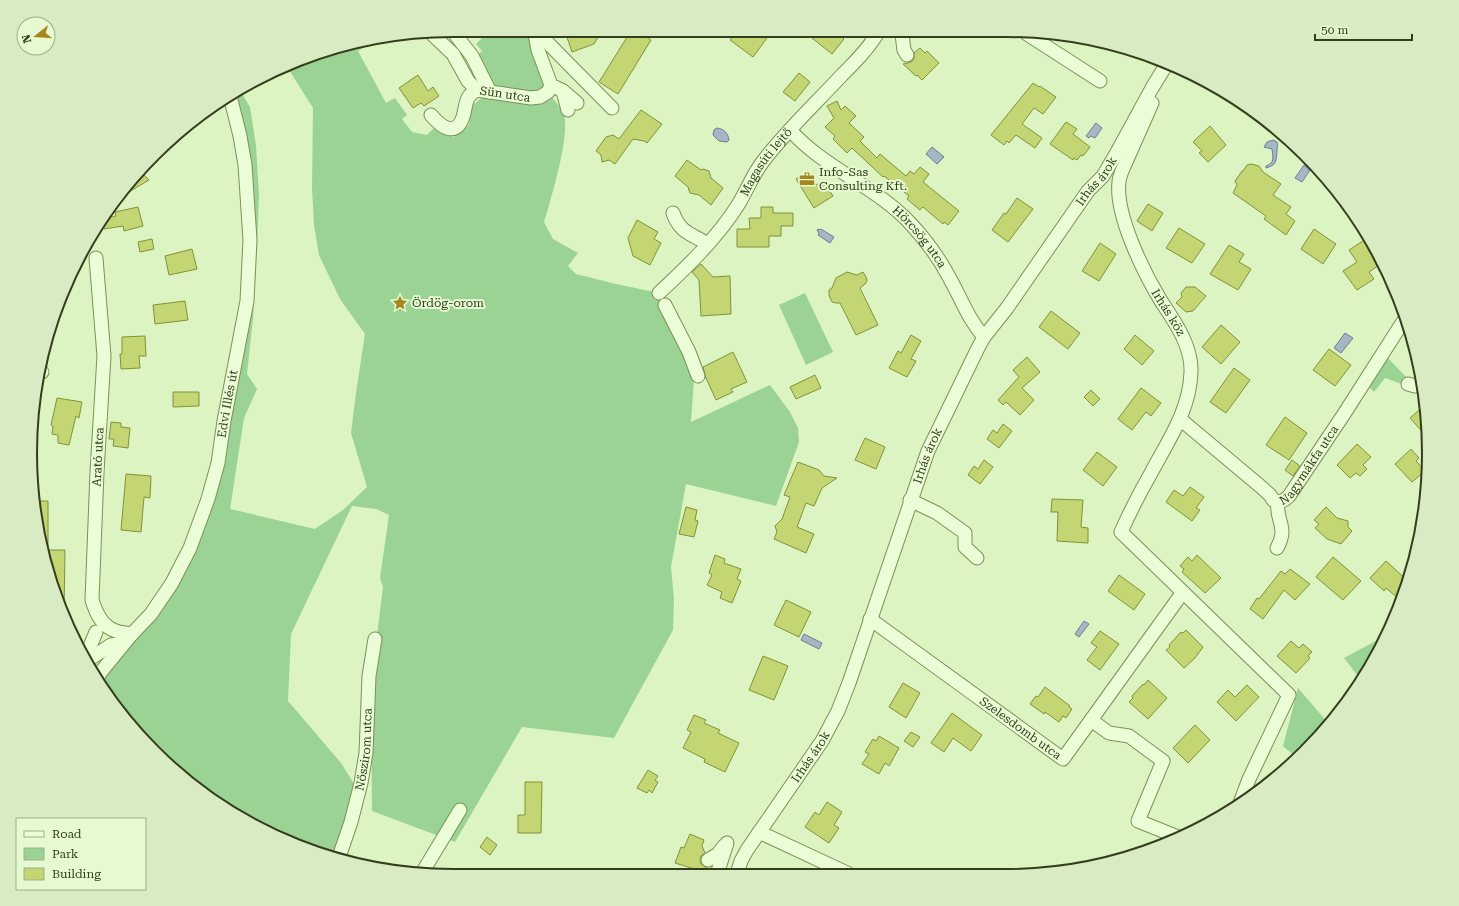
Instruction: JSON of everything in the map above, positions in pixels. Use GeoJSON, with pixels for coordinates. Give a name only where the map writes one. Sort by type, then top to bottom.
{"type":"FeatureCollection","features":[{"type":"Feature","properties":{"kind":"street"},"geometry":{"type":"LineString","coordinates":[[457,37],[472,56],[490,92]]}},
{"type":"Feature","properties":{"kind":"street"},"geometry":{"type":"LineString","coordinates":[[536,37],[538,50],[551,85],[563,91],[573,106]]}},
{"type":"Feature","properties":{"kind":"street"},"geometry":{"type":"LineString","coordinates":[[542,37],[612,108]]}},
{"type":"Feature","properties":{"kind":"street","name":"Magasúti lejtő"},"geometry":{"type":"LineString","coordinates":[[659,293],[690,264],[708,244],[738,205],[764,160],[790,130],[855,62],[876,37]]}},
{"type":"Feature","properties":{"kind":"street"},"geometry":{"type":"LineString","coordinates":[[902,37],[904,50],[907,55]]}},
{"type":"Feature","properties":{"kind":"street","name":"Sün utca"},"geometry":{"type":"LineString","coordinates":[[436,38],[453,54],[468,81],[477,90],[531,98],[540,97],[548,92],[551,85]]}},
{"type":"Feature","properties":{"kind":"street"},"geometry":{"type":"LineString","coordinates":[[1033,38],[1100,81]]}},
{"type":"Feature","properties":{"kind":"street","name":"Irhás árok"},"geometry":{"type":"LineString","coordinates":[[739,869],[741,861],[822,741],[838,711],[928,450],[984,337],[1007,308],[1088,191],[1103,176],[1164,69]]}},
{"type":"Feature","properties":{"kind":"street","name":"Irhás köz"},"geometry":{"type":"LineString","coordinates":[[1152,88],[1153,100],[1122,171],[1119,182],[1120,199],[1125,224],[1135,249],[1151,284],[1172,316],[1188,350],[1191,375],[1187,402],[1180,419],[1135,501],[1121,532],[1183,592]]}},
{"type":"Feature","properties":{"kind":"street"},"geometry":{"type":"LineString","coordinates":[[431,114],[440,125],[447,129],[454,128],[461,124],[467,100],[471,93],[477,90]]}},
{"type":"Feature","properties":{"kind":"street","name":"Edvi Illés út"},"geometry":{"type":"LineString","coordinates":[[101,674],[128,638],[151,614],[172,583],[190,548],[208,499],[218,463],[224,421],[247,301],[250,240],[244,165],[240,136],[231,101]]}},
{"type":"Feature","properties":{"kind":"street","name":"Hörcsög utca"},"geometry":{"type":"LineString","coordinates":[[790,130],[800,141],[822,158],[887,202],[910,223],[944,268],[973,324],[984,337]]}},
{"type":"Feature","properties":{"kind":"street"},"geometry":{"type":"LineString","coordinates":[[673,213],[676,222],[682,230],[708,244]]}},
{"type":"Feature","properties":{"kind":"street","name":"Arató utca"},"geometry":{"type":"LineString","coordinates":[[96,258],[104,356],[97,472],[92,600],[96,613],[103,622],[128,638]]}},
{"type":"Feature","properties":{"kind":"street"},"geometry":{"type":"LineString","coordinates":[[665,305],[689,352],[698,376]]}},
{"type":"Feature","properties":{"kind":"street","name":"Nagymákfa utca"},"geometry":{"type":"LineString","coordinates":[[1180,419],[1260,486],[1270,495],[1273,500],[1278,502],[1284,501],[1289,496],[1344,414],[1402,324]]}},
{"type":"Feature","properties":{"kind":"street"},"geometry":{"type":"LineString","coordinates":[[1408,384],[1416,386]]}},
{"type":"Feature","properties":{"kind":"street"},"geometry":{"type":"LineString","coordinates":[[910,500],[926,507],[965,533],[965,547],[978,558]]}},
{"type":"Feature","properties":{"kind":"street"},"geometry":{"type":"LineString","coordinates":[[1277,548],[1281,540],[1282,530],[1277,508],[1278,502]]}},
{"type":"Feature","properties":{"kind":"street"},"geometry":{"type":"LineString","coordinates":[[1183,592],[1289,695],[1249,779],[1243,794]]}},
{"type":"Feature","properties":{"kind":"street","name":"Szelesdomb utca"},"geometry":{"type":"LineString","coordinates":[[870,619],[1063,759],[1183,592]]}},
{"type":"Feature","properties":{"kind":"street"},"geometry":{"type":"LineString","coordinates":[[88,652],[96,632]]}},
{"type":"Feature","properties":{"kind":"street"},"geometry":{"type":"LineString","coordinates":[[91,658],[111,644],[128,638]]}},
{"type":"Feature","properties":{"kind":"street","name":"Nőszirom utca"},"geometry":{"type":"LineString","coordinates":[[340,853],[361,783],[365,761],[369,676],[375,639]]}},
{"type":"Feature","properties":{"kind":"street"},"geometry":{"type":"LineString","coordinates":[[1091,720],[1109,733],[1129,736],[1162,761],[1138,821],[1171,834]]}},
{"type":"Feature","properties":{"kind":"street"},"geometry":{"type":"LineString","coordinates":[[425,868],[460,810]]}},
{"type":"Feature","properties":{"kind":"street"},"geometry":{"type":"LineString","coordinates":[[760,832],[838,869]]}},
{"type":"Feature","properties":{"kind":"street"},"geometry":{"type":"LineString","coordinates":[[708,860],[718,854],[727,843],[719,869]]}},
{"type":"Feature","properties":{"kind":"green space"},"geometry":{"type":"Polygon","coordinates":[[[483,37],[536,37],[550,96],[561,110],[564,116],[565,125],[562,152],[544,222],[553,239],[578,253],[568,266],[576,274],[659,293],[662,307],[694,379],[691,422],[770,385],[790,412],[798,428],[799,442],[776,506],[686,484],[671,567],[674,599],[673,630],[614,738],[522,727],[455,842],[372,811],[371,683],[383,587],[380,578],[389,515],[376,509],[352,506],[291,634],[288,701],[341,763],[354,784],[337,852],[319,847],[269,826],[222,799],[200,783],[179,766],[140,727],[123,706],[101,674],[172,583],[218,463],[250,240],[231,102],[243,94],[250,107],[256,146],[259,195],[253,318],[247,374],[257,389],[244,418],[230,509],[315,529],[343,510],[367,487],[351,433],[365,334],[340,299],[319,255],[314,225],[312,188],[313,108],[290,71],[319,59],[365,46],[358,51],[386,103],[395,98],[407,115],[402,119],[412,132],[427,135],[435,127],[441,132],[454,137],[469,125],[471,106],[496,87],[476,56],[482,51],[476,44],[483,37]]]}},
{"type":"Feature","properties":{"kind":"green space"},"geometry":{"type":"Polygon","coordinates":[[[805,293],[833,352],[806,365],[779,305],[805,293]]]}},
{"type":"Feature","properties":{"kind":"green space"},"geometry":{"type":"Polygon","coordinates":[[[1384,354],[1409,380],[1407,386],[1385,378],[1374,392],[1366,384],[1384,354]]]}},
{"type":"Feature","properties":{"kind":"green space"},"geometry":{"type":"Polygon","coordinates":[[[1377,640],[1357,675],[1344,658],[1377,640]]]}},
{"type":"Feature","properties":{"kind":"green space"},"geometry":{"type":"Polygon","coordinates":[[[1298,688],[1325,719],[1292,754],[1283,746],[1298,688]]]}},
{"type":"Feature","properties":{"kind":"water"},"geometry":{"type":"Polygon","coordinates":[[[1096,123],[1102,128],[1095,138],[1091,136],[1089,138],[1086,136],[1096,123]]]}},
{"type":"Feature","properties":{"kind":"water"},"geometry":{"type":"Polygon","coordinates":[[[717,128],[724,130],[727,133],[729,140],[727,142],[719,141],[713,135],[714,130],[717,128]]]}},
{"type":"Feature","properties":{"kind":"water"},"geometry":{"type":"Polygon","coordinates":[[[1273,140],[1277,142],[1276,160],[1274,164],[1266,168],[1266,166],[1271,163],[1273,155],[1272,149],[1264,147],[1267,142],[1273,140]]]}},
{"type":"Feature","properties":{"kind":"water"},"geometry":{"type":"Polygon","coordinates":[[[932,147],[944,157],[937,164],[926,154],[932,147]]]}},
{"type":"Feature","properties":{"kind":"water"},"geometry":{"type":"Polygon","coordinates":[[[1304,165],[1310,170],[1302,182],[1295,178],[1304,165]]]}},
{"type":"Feature","properties":{"kind":"water"},"geometry":{"type":"Polygon","coordinates":[[[818,229],[821,229],[834,237],[830,243],[818,235],[818,229]]]}},
{"type":"Feature","properties":{"kind":"water"},"geometry":{"type":"Polygon","coordinates":[[[1345,333],[1353,338],[1341,353],[1334,348],[1345,333]]]}},
{"type":"Feature","properties":{"kind":"water"},"geometry":{"type":"Polygon","coordinates":[[[1084,621],[1089,624],[1079,637],[1075,634],[1084,621]]]}},
{"type":"Feature","properties":{"kind":"water"},"geometry":{"type":"Polygon","coordinates":[[[804,634],[822,643],[819,649],[801,640],[804,634]]]}},
{"type":"Feature","properties":{"kind":"building"},"geometry":{"type":"Polygon","coordinates":[[[567,37],[598,37],[594,44],[572,52],[567,37]]]}},
{"type":"Feature","properties":{"kind":"building"},"geometry":{"type":"Polygon","coordinates":[[[627,37],[646,37],[651,40],[618,94],[599,82],[627,37]]]}},
{"type":"Feature","properties":{"kind":"building"},"geometry":{"type":"Polygon","coordinates":[[[732,37],[768,37],[753,57],[730,40],[732,37]]]}},
{"type":"Feature","properties":{"kind":"building"},"geometry":{"type":"Polygon","coordinates":[[[811,37],[842,37],[844,39],[832,54],[811,37]]]}},
{"type":"Feature","properties":{"kind":"building"},"geometry":{"type":"Polygon","coordinates":[[[920,48],[925,53],[927,51],[939,63],[922,80],[903,64],[911,62],[914,59],[914,53],[920,48]]]}},
{"type":"Feature","properties":{"kind":"building"},"geometry":{"type":"Polygon","coordinates":[[[799,73],[810,82],[795,101],[783,92],[799,73]]]}},
{"type":"Feature","properties":{"kind":"building"},"geometry":{"type":"Polygon","coordinates":[[[418,75],[428,91],[433,87],[439,96],[424,106],[421,103],[413,108],[399,88],[418,75]]]}},
{"type":"Feature","properties":{"kind":"building"},"geometry":{"type":"Polygon","coordinates":[[[1033,83],[1056,97],[1043,114],[1034,108],[1022,124],[1042,138],[1035,148],[1016,135],[1009,143],[1007,141],[1004,145],[991,135],[1033,83]]]}},
{"type":"Feature","properties":{"kind":"building"},"geometry":{"type":"Polygon","coordinates":[[[837,101],[841,110],[845,106],[856,116],[849,123],[864,137],[860,141],[877,158],[880,154],[906,176],[910,171],[914,174],[920,167],[929,174],[923,182],[959,211],[948,225],[944,222],[943,224],[923,207],[920,210],[907,199],[909,196],[884,176],[883,177],[852,148],[847,153],[833,139],[835,136],[825,127],[834,118],[827,106],[837,101]]]}},
{"type":"Feature","properties":{"kind":"building"},"geometry":{"type":"Polygon","coordinates":[[[641,110],[662,124],[647,143],[633,139],[615,164],[609,160],[602,162],[601,155],[596,151],[606,137],[613,135],[619,139],[641,110]]]}},
{"type":"Feature","properties":{"kind":"building"},"geometry":{"type":"Polygon","coordinates":[[[1066,122],[1077,129],[1073,134],[1090,147],[1083,156],[1081,155],[1077,160],[1074,158],[1073,160],[1050,144],[1066,122]]]}},
{"type":"Feature","properties":{"kind":"building"},"geometry":{"type":"Polygon","coordinates":[[[1210,126],[1226,145],[1208,162],[1199,153],[1202,151],[1193,142],[1210,126]]]}},
{"type":"Feature","properties":{"kind":"building"},"geometry":{"type":"Polygon","coordinates":[[[687,160],[701,170],[703,169],[709,171],[711,178],[723,188],[711,205],[699,195],[690,193],[688,187],[675,176],[687,160]]]}},
{"type":"Feature","properties":{"kind":"building"},"geometry":{"type":"Polygon","coordinates":[[[1251,164],[1259,166],[1263,172],[1281,184],[1273,195],[1291,207],[1286,214],[1295,221],[1286,235],[1264,219],[1266,216],[1233,193],[1237,185],[1235,181],[1247,165],[1251,164]]]}},
{"type":"Feature","properties":{"kind":"building"},"geometry":{"type":"Polygon","coordinates":[[[807,172],[816,185],[823,181],[833,196],[814,208],[796,179],[807,172]]]}},
{"type":"Feature","properties":{"kind":"building"},"geometry":{"type":"Polygon","coordinates":[[[144,175],[149,180],[130,191],[144,175]]]}},
{"type":"Feature","properties":{"kind":"building"},"geometry":{"type":"Polygon","coordinates":[[[1017,198],[1033,209],[1008,242],[992,230],[1017,198]]]}},
{"type":"Feature","properties":{"kind":"building"},"geometry":{"type":"Polygon","coordinates":[[[1148,204],[1163,213],[1152,231],[1137,221],[1148,204]]]}},
{"type":"Feature","properties":{"kind":"building"},"geometry":{"type":"Polygon","coordinates":[[[138,207],[143,226],[124,231],[123,226],[104,229],[110,217],[116,216],[115,212],[138,207]]]}},
{"type":"Feature","properties":{"kind":"building"},"geometry":{"type":"Polygon","coordinates":[[[761,207],[773,207],[773,213],[793,213],[793,226],[781,226],[781,236],[769,236],[769,247],[737,247],[737,229],[750,229],[749,218],[761,218],[761,207]]]}},
{"type":"Feature","properties":{"kind":"building"},"geometry":{"type":"Polygon","coordinates":[[[637,220],[658,232],[654,239],[661,243],[650,265],[633,256],[628,238],[637,220]]]}},
{"type":"Feature","properties":{"kind":"building"},"geometry":{"type":"Polygon","coordinates":[[[1179,228],[1205,244],[1192,263],[1166,248],[1179,228]]]}},
{"type":"Feature","properties":{"kind":"building"},"geometry":{"type":"Polygon","coordinates":[[[1314,229],[1336,244],[1323,264],[1301,249],[1314,229]]]}},
{"type":"Feature","properties":{"kind":"building"},"geometry":{"type":"Polygon","coordinates":[[[152,239],[154,249],[140,252],[138,242],[152,239]]]}},
{"type":"Feature","properties":{"kind":"building"},"geometry":{"type":"Polygon","coordinates":[[[1363,241],[1377,266],[1369,272],[1374,279],[1357,290],[1343,271],[1357,262],[1349,250],[1363,241]]]}},
{"type":"Feature","properties":{"kind":"building"},"geometry":{"type":"Polygon","coordinates":[[[1100,243],[1116,254],[1099,281],[1082,271],[1100,243]]]}},
{"type":"Feature","properties":{"kind":"building"},"geometry":{"type":"Polygon","coordinates":[[[1229,245],[1244,254],[1239,262],[1251,269],[1238,290],[1210,274],[1229,245]]]}},
{"type":"Feature","properties":{"kind":"building"},"geometry":{"type":"Polygon","coordinates":[[[192,249],[197,269],[169,275],[165,256],[192,249]]]}},
{"type":"Feature","properties":{"kind":"building"},"geometry":{"type":"Polygon","coordinates":[[[701,264],[713,277],[730,276],[731,314],[701,316],[699,280],[692,272],[701,264]]]}},
{"type":"Feature","properties":{"kind":"building"},"geometry":{"type":"Polygon","coordinates":[[[847,272],[857,275],[863,272],[866,277],[867,281],[860,288],[878,325],[856,335],[840,303],[832,302],[829,294],[829,290],[832,288],[836,278],[847,272]]]}},
{"type":"Feature","properties":{"kind":"building"},"geometry":{"type":"Polygon","coordinates":[[[1186,287],[1195,287],[1206,296],[1193,311],[1186,312],[1176,303],[1182,297],[1181,293],[1186,287]]]}},
{"type":"Feature","properties":{"kind":"building"},"geometry":{"type":"Polygon","coordinates":[[[185,301],[188,320],[155,324],[153,305],[185,301]]]}},
{"type":"Feature","properties":{"kind":"building"},"geometry":{"type":"Polygon","coordinates":[[[1051,311],[1080,333],[1068,349],[1039,327],[1051,311]]]}},
{"type":"Feature","properties":{"kind":"building"},"geometry":{"type":"Polygon","coordinates":[[[1221,325],[1240,342],[1221,364],[1202,347],[1221,325]]]}},
{"type":"Feature","properties":{"kind":"building"},"geometry":{"type":"Polygon","coordinates":[[[911,335],[921,341],[911,359],[916,361],[907,377],[889,368],[898,351],[901,353],[911,335]]]}},
{"type":"Feature","properties":{"kind":"building"},"geometry":{"type":"Polygon","coordinates":[[[1135,335],[1154,351],[1142,365],[1124,349],[1135,335]]]}},
{"type":"Feature","properties":{"kind":"building"},"geometry":{"type":"Polygon","coordinates":[[[145,336],[146,356],[139,356],[140,368],[121,369],[120,354],[122,354],[122,337],[145,336]]]}},
{"type":"Feature","properties":{"kind":"building"},"geometry":{"type":"Polygon","coordinates":[[[1329,349],[1351,365],[1335,386],[1313,370],[1329,349]]]}},
{"type":"Feature","properties":{"kind":"building"},"geometry":{"type":"Polygon","coordinates":[[[733,352],[747,382],[731,389],[733,392],[716,400],[706,378],[703,367],[733,352]]]}},
{"type":"Feature","properties":{"kind":"building"},"geometry":{"type":"Polygon","coordinates":[[[1027,357],[1040,372],[1022,388],[1034,400],[1020,415],[1006,402],[1003,405],[998,400],[1019,377],[1013,370],[1027,357]]]}},
{"type":"Feature","properties":{"kind":"building"},"geometry":{"type":"Polygon","coordinates":[[[1234,368],[1250,380],[1226,413],[1210,402],[1234,368]]]}},
{"type":"Feature","properties":{"kind":"building"},"geometry":{"type":"Polygon","coordinates":[[[815,375],[821,388],[796,399],[790,387],[815,375]]]}},
{"type":"Feature","properties":{"kind":"building"},"geometry":{"type":"Polygon","coordinates":[[[1141,388],[1161,403],[1151,416],[1146,412],[1132,430],[1118,419],[1141,388]]]}},
{"type":"Feature","properties":{"kind":"building"},"geometry":{"type":"Polygon","coordinates":[[[1091,390],[1100,399],[1093,406],[1084,397],[1091,390]]]}},
{"type":"Feature","properties":{"kind":"building"},"geometry":{"type":"Polygon","coordinates":[[[173,392],[199,392],[199,406],[173,407],[173,392]]]}},
{"type":"Feature","properties":{"kind":"building"},"geometry":{"type":"Polygon","coordinates":[[[57,398],[82,402],[79,418],[76,416],[69,445],[58,443],[58,435],[52,434],[53,426],[51,425],[57,398]]]}},
{"type":"Feature","properties":{"kind":"building"},"geometry":{"type":"Polygon","coordinates":[[[1419,410],[1421,430],[1410,418],[1419,410]]]}},
{"type":"Feature","properties":{"kind":"building"},"geometry":{"type":"Polygon","coordinates":[[[1285,417],[1307,433],[1289,460],[1266,445],[1285,417]]]}},
{"type":"Feature","properties":{"kind":"building"},"geometry":{"type":"Polygon","coordinates":[[[111,422],[121,423],[121,427],[130,428],[128,448],[113,446],[114,439],[109,439],[111,422]]]}},
{"type":"Feature","properties":{"kind":"building"},"geometry":{"type":"Polygon","coordinates":[[[1003,424],[1012,431],[999,448],[987,439],[993,430],[997,433],[1003,424]]]}},
{"type":"Feature","properties":{"kind":"building"},"geometry":{"type":"Polygon","coordinates":[[[865,438],[885,447],[876,469],[855,460],[865,438]]]}},
{"type":"Feature","properties":{"kind":"building"},"geometry":{"type":"Polygon","coordinates":[[[1357,444],[1371,457],[1363,465],[1367,469],[1360,476],[1356,473],[1350,478],[1337,465],[1357,444]]]}},
{"type":"Feature","properties":{"kind":"building"},"geometry":{"type":"Polygon","coordinates":[[[1411,449],[1419,458],[1416,461],[1421,467],[1421,474],[1412,482],[1395,464],[1411,449]]]}},
{"type":"Feature","properties":{"kind":"building"},"geometry":{"type":"Polygon","coordinates":[[[1097,452],[1117,467],[1103,486],[1083,470],[1097,452]]]}},
{"type":"Feature","properties":{"kind":"building"},"geometry":{"type":"Polygon","coordinates":[[[984,460],[993,467],[980,484],[968,475],[974,466],[978,469],[984,460]]]}},
{"type":"Feature","properties":{"kind":"building"},"geometry":{"type":"Polygon","coordinates":[[[1292,460],[1300,466],[1293,476],[1285,470],[1292,460]]]}},
{"type":"Feature","properties":{"kind":"building"},"geometry":{"type":"Polygon","coordinates":[[[798,462],[819,470],[824,476],[837,478],[822,488],[814,506],[806,503],[797,527],[814,534],[806,553],[774,539],[777,532],[775,526],[782,519],[790,497],[784,495],[798,462]]]}},
{"type":"Feature","properties":{"kind":"building"},"geometry":{"type":"Polygon","coordinates":[[[126,474],[151,476],[150,498],[144,497],[141,532],[121,530],[126,474]]]}},
{"type":"Feature","properties":{"kind":"building"},"geometry":{"type":"Polygon","coordinates":[[[1190,487],[1204,497],[1196,508],[1200,510],[1192,521],[1166,502],[1174,490],[1183,496],[1190,487]]]}},
{"type":"Feature","properties":{"kind":"building"},"geometry":{"type":"Polygon","coordinates":[[[1052,499],[1083,500],[1081,527],[1088,528],[1088,543],[1057,541],[1058,512],[1051,512],[1052,499]]]}},
{"type":"Feature","properties":{"kind":"building"},"geometry":{"type":"Polygon","coordinates":[[[40,501],[48,501],[48,548],[40,501]]]}},
{"type":"Feature","properties":{"kind":"building"},"geometry":{"type":"Polygon","coordinates":[[[686,507],[697,510],[695,520],[698,521],[694,537],[679,534],[686,507]]]}},
{"type":"Feature","properties":{"kind":"building"},"geometry":{"type":"Polygon","coordinates":[[[1326,507],[1337,518],[1348,521],[1348,527],[1352,531],[1341,544],[1327,539],[1315,528],[1319,524],[1314,520],[1326,507]]]}},
{"type":"Feature","properties":{"kind":"building"},"geometry":{"type":"Polygon","coordinates":[[[49,550],[65,550],[64,600],[49,550]]]}},
{"type":"Feature","properties":{"kind":"building"},"geometry":{"type":"Polygon","coordinates":[[[715,555],[725,559],[724,563],[741,569],[737,579],[741,581],[732,603],[720,598],[722,592],[707,585],[712,575],[709,573],[715,555]]]}},
{"type":"Feature","properties":{"kind":"building"},"geometry":{"type":"Polygon","coordinates":[[[1197,555],[1221,578],[1205,593],[1182,572],[1184,569],[1180,566],[1188,557],[1192,561],[1197,555]]]}},
{"type":"Feature","properties":{"kind":"building"},"geometry":{"type":"Polygon","coordinates":[[[1333,557],[1361,581],[1343,600],[1316,577],[1333,557]]]}},
{"type":"Feature","properties":{"kind":"building"},"geometry":{"type":"Polygon","coordinates":[[[1386,561],[1403,577],[1396,597],[1386,588],[1384,591],[1370,578],[1386,561]]]}},
{"type":"Feature","properties":{"kind":"building"},"geometry":{"type":"Polygon","coordinates":[[[1290,569],[1310,584],[1295,600],[1284,590],[1263,619],[1250,609],[1257,598],[1259,599],[1281,571],[1285,574],[1290,569]]]}},
{"type":"Feature","properties":{"kind":"building"},"geometry":{"type":"Polygon","coordinates":[[[1119,575],[1145,594],[1134,610],[1108,591],[1119,575]]]}},
{"type":"Feature","properties":{"kind":"building"},"geometry":{"type":"Polygon","coordinates":[[[786,600],[811,612],[799,637],[774,625],[786,600]]]}},
{"type":"Feature","properties":{"kind":"building"},"geometry":{"type":"Polygon","coordinates":[[[1186,630],[1203,647],[1195,658],[1184,668],[1166,650],[1181,632],[1183,633],[1186,630]]]}},
{"type":"Feature","properties":{"kind":"building"},"geometry":{"type":"Polygon","coordinates":[[[1100,631],[1119,644],[1100,670],[1087,660],[1097,647],[1091,643],[1100,631]]]}},
{"type":"Feature","properties":{"kind":"building"},"geometry":{"type":"Polygon","coordinates":[[[1291,641],[1299,648],[1303,644],[1312,652],[1308,656],[1310,658],[1296,673],[1277,656],[1291,641]]]}},
{"type":"Feature","properties":{"kind":"building"},"geometry":{"type":"Polygon","coordinates":[[[763,656],[788,666],[774,700],[749,690],[763,656]]]}},
{"type":"Feature","properties":{"kind":"building"},"geometry":{"type":"Polygon","coordinates":[[[1148,680],[1167,698],[1148,719],[1129,702],[1133,698],[1132,696],[1148,680]]]}},
{"type":"Feature","properties":{"kind":"building"},"geometry":{"type":"Polygon","coordinates":[[[903,683],[920,693],[906,718],[889,707],[903,683]]]}},
{"type":"Feature","properties":{"kind":"building"},"geometry":{"type":"Polygon","coordinates":[[[1247,685],[1259,697],[1236,721],[1217,702],[1228,690],[1235,697],[1247,685]]]}},
{"type":"Feature","properties":{"kind":"building"},"geometry":{"type":"Polygon","coordinates":[[[1045,687],[1072,709],[1066,718],[1063,716],[1059,722],[1030,704],[1036,696],[1038,697],[1045,687]]]}},
{"type":"Feature","properties":{"kind":"building"},"geometry":{"type":"Polygon","coordinates":[[[952,713],[982,735],[971,751],[953,738],[944,752],[931,743],[952,713]]]}},
{"type":"Feature","properties":{"kind":"building"},"geometry":{"type":"Polygon","coordinates":[[[694,715],[706,720],[704,723],[720,730],[718,733],[739,743],[725,772],[704,762],[705,759],[683,748],[691,732],[687,730],[694,715]]]}},
{"type":"Feature","properties":{"kind":"building"},"geometry":{"type":"Polygon","coordinates":[[[1195,725],[1210,740],[1188,763],[1173,748],[1195,725]]]}},
{"type":"Feature","properties":{"kind":"building"},"geometry":{"type":"Polygon","coordinates":[[[911,732],[920,737],[913,747],[904,741],[911,732]]]}},
{"type":"Feature","properties":{"kind":"building"},"geometry":{"type":"Polygon","coordinates":[[[879,736],[899,748],[889,766],[885,763],[879,774],[862,764],[869,754],[865,752],[873,739],[876,741],[879,736]]]}},
{"type":"Feature","properties":{"kind":"building"},"geometry":{"type":"Polygon","coordinates":[[[648,770],[658,776],[655,780],[658,782],[652,793],[649,790],[647,793],[637,788],[648,770]]]}},
{"type":"Feature","properties":{"kind":"building"},"geometry":{"type":"Polygon","coordinates":[[[525,782],[542,782],[541,833],[518,833],[518,815],[525,815],[525,782]]]}},
{"type":"Feature","properties":{"kind":"building"},"geometry":{"type":"Polygon","coordinates":[[[827,802],[842,812],[834,825],[839,828],[829,843],[805,827],[815,812],[819,815],[827,802]]]}},
{"type":"Feature","properties":{"kind":"building"},"geometry":{"type":"Polygon","coordinates":[[[690,834],[704,840],[702,846],[705,853],[701,856],[700,861],[701,864],[707,868],[694,869],[675,863],[681,847],[684,848],[690,834]]]}},
{"type":"Feature","properties":{"kind":"building"},"geometry":{"type":"Polygon","coordinates":[[[487,837],[497,845],[490,855],[480,847],[487,837]]]}},
{"type":"Feature","properties":{"kind":"place","name":"Info-Sas Consulting Kft."},"geometry":{"type":"Point","coordinates":[807,179]}},
{"type":"Feature","properties":{"kind":"place","name":"Ördög-orom"},"geometry":{"type":"Point","coordinates":[400,303]}}]}
